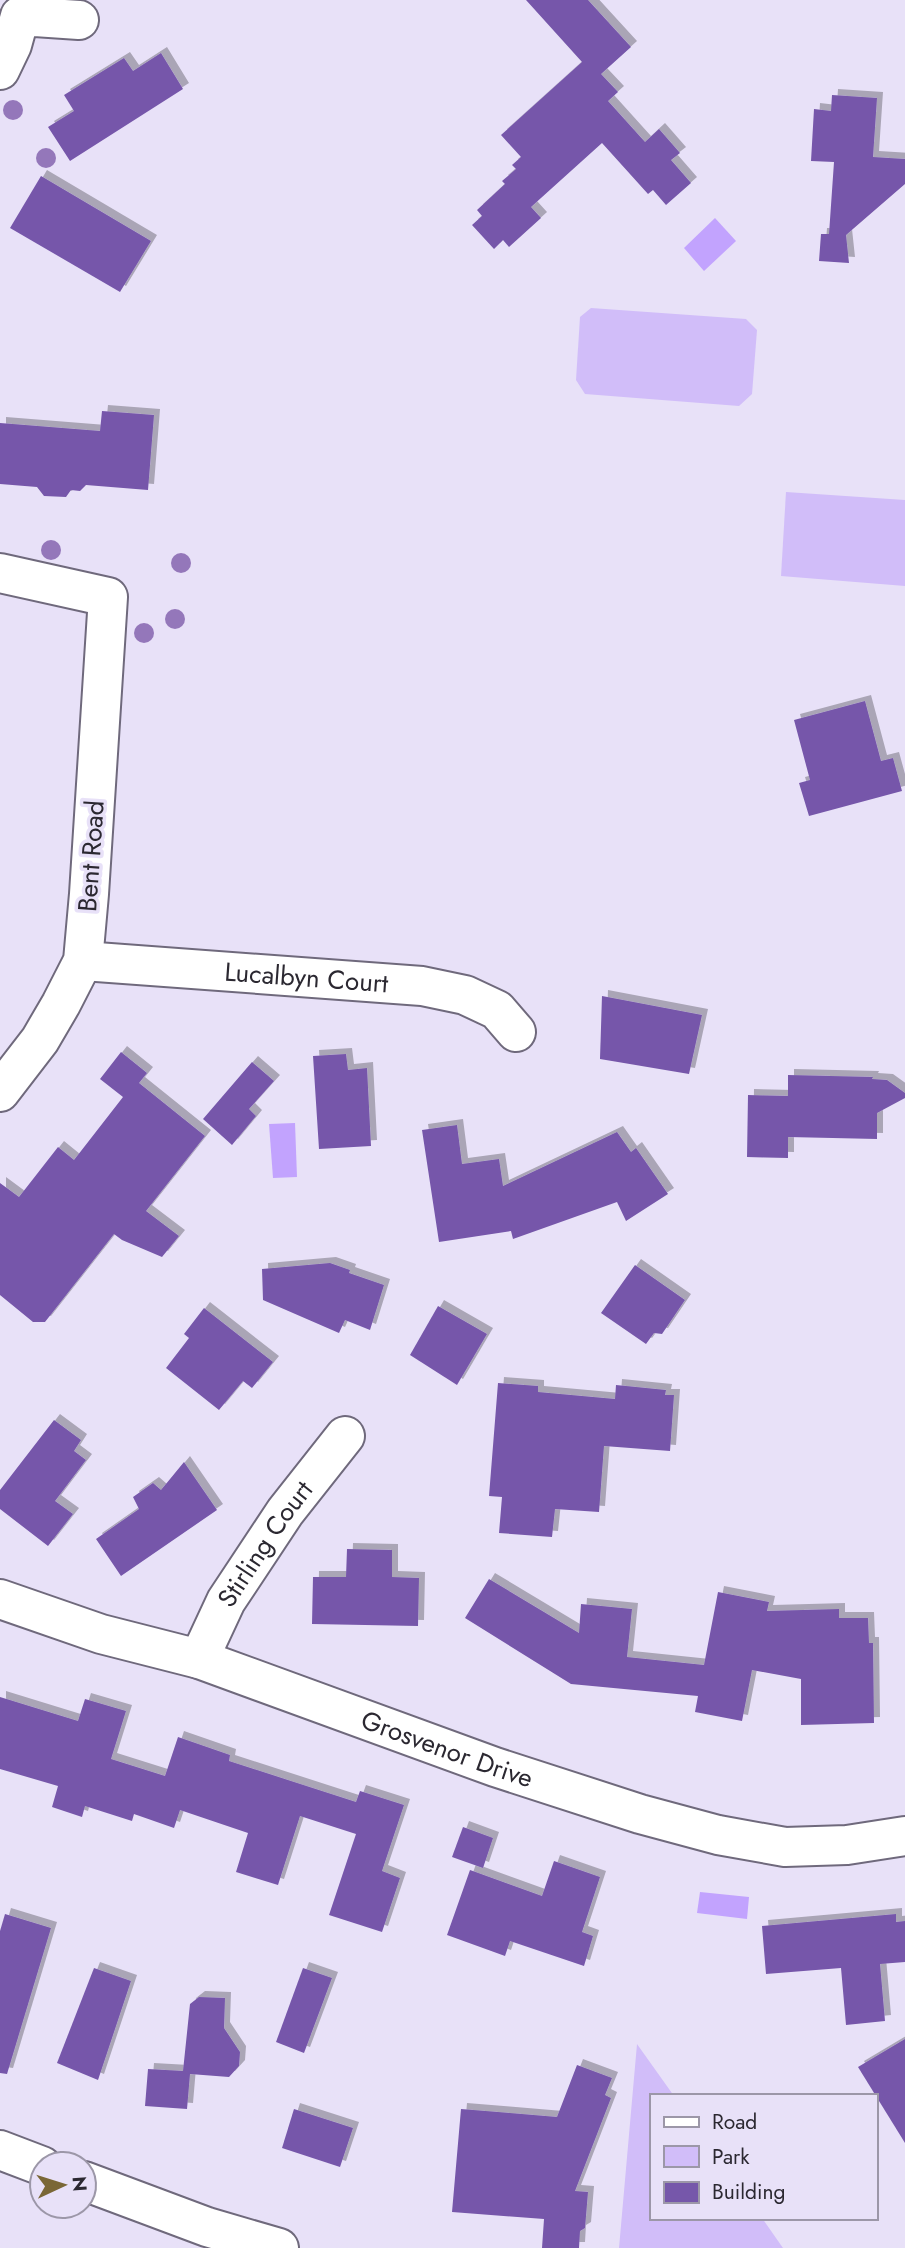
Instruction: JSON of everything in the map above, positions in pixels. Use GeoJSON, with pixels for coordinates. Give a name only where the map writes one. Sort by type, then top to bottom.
{"type":"FeatureCollection","features":[{"type":"Feature","properties":{"kind":"street"},"geometry":{"type":"LineString","coordinates":[[0,70],[12,45],[18,8],[79,20]]}},
{"type":"Feature","properties":{"kind":"street","name":"Bent Road"},"geometry":{"type":"LineString","coordinates":[[0,573],[108,597],[83,961],[40,1040],[0,1092]]}},
{"type":"Feature","properties":{"kind":"street","name":"Lucalbyn Court"},"geometry":{"type":"LineString","coordinates":[[83,961],[422,986],[465,995],[497,1010],[516,1032]]}},
{"type":"Feature","properties":{"kind":"street","name":"Stirling Court"},"geometry":{"type":"LineString","coordinates":[[199,1659],[226,1601],[285,1512],[345,1436]]}},
{"type":"Feature","properties":{"kind":"street","name":"Grosvenor Drive"},"geometry":{"type":"LineString","coordinates":[[0,1600],[101,1634],[199,1659],[495,1768],[718,1835],[785,1847],[847,1844],[905,1836]]}},
{"type":"Feature","properties":{"kind":"street"},"geometry":{"type":"LineString","coordinates":[[0,2150],[28,2160]]}},
{"type":"Feature","properties":{"kind":"street"},"geometry":{"type":"LineString","coordinates":[[98,2186],[207,2227],[279,2248]]}},
{"type":"Feature","properties":{"kind":"green space"},"geometry":{"type":"Polygon","coordinates":[[[591,308],[746,319],[757,330],[752,394],[739,406],[585,394],[576,380],[580,317],[591,308]]]}},
{"type":"Feature","properties":{"kind":"green space"},"geometry":{"type":"Polygon","coordinates":[[[786,492],[905,500],[905,586],[781,576],[786,492]]]}},
{"type":"Feature","properties":{"kind":"green space"},"geometry":{"type":"Polygon","coordinates":[[[637,2044],[673,2094],[650,2094],[650,2220],[763,2220],[783,2248],[619,2248],[637,2044]]]}},
{"type":"Feature","properties":{"kind":"shaded area"},"geometry":{"type":"Polygon","coordinates":[[[715,218],[736,241],[704,271],[684,248],[715,218]]]}},
{"type":"Feature","properties":{"kind":"shaded area"},"geometry":{"type":"Polygon","coordinates":[[[295,1123],[297,1177],[273,1178],[269,1124],[295,1123]]]}},
{"type":"Feature","properties":{"kind":"shaded area"},"geometry":{"type":"Polygon","coordinates":[[[700,1892],[749,1897],[747,1919],[697,1913],[700,1892]]]}},
{"type":"Feature","properties":{"kind":"building"},"geometry":{"type":"Polygon","coordinates":[[[526,0],[588,0],[631,47],[601,74],[618,92],[608,101],[645,142],[659,129],[680,153],[671,160],[691,183],[666,205],[653,190],[648,194],[602,143],[531,207],[541,218],[509,247],[503,240],[494,249],[472,225],[482,216],[477,210],[505,184],[502,181],[516,169],[512,165],[521,157],[501,135],[582,62],[526,0]]]}},
{"type":"Feature","properties":{"kind":"building"},"geometry":{"type":"Polygon","coordinates":[[[161,53],[183,89],[70,161],[48,127],[74,111],[64,95],[124,58],[133,71],[161,53]]]}},
{"type":"Feature","properties":{"kind":"building"},"geometry":{"type":"Polygon","coordinates":[[[832,95],[877,98],[873,157],[905,159],[905,184],[846,235],[849,263],[819,261],[821,234],[829,234],[834,162],[811,161],[814,109],[831,111],[832,95]]]}},
{"type":"Feature","properties":{"kind":"building"},"geometry":{"type":"Polygon","coordinates":[[[41,176],[151,241],[120,292],[10,228],[41,176]]]}},
{"type":"Feature","properties":{"kind":"building"},"geometry":{"type":"Polygon","coordinates":[[[102,411],[154,415],[148,490],[86,485],[80,491],[71,490],[66,497],[44,496],[37,487],[0,484],[0,423],[100,431],[102,411]]]}},
{"type":"Feature","properties":{"kind":"building"},"geometry":{"type":"Polygon","coordinates":[[[865,701],[881,761],[893,758],[902,791],[809,816],[799,783],[810,780],[794,720],[865,701]]]}},
{"type":"Feature","properties":{"kind":"building"},"geometry":{"type":"Polygon","coordinates":[[[602,996],[702,1015],[689,1074],[600,1059],[602,996]]]}},
{"type":"Feature","properties":{"kind":"building"},"geometry":{"type":"Polygon","coordinates":[[[121,1052],[147,1073],[139,1083],[205,1136],[146,1211],[179,1236],[162,1257],[114,1234],[45,1322],[33,1322],[0,1295],[0,1183],[19,1197],[58,1147],[74,1160],[123,1097],[100,1079],[121,1052]]]}},
{"type":"Feature","properties":{"kind":"building"},"geometry":{"type":"Polygon","coordinates":[[[346,1054],[348,1070],[367,1068],[371,1146],[319,1149],[313,1056],[346,1054]]]}},
{"type":"Feature","properties":{"kind":"building"},"geometry":{"type":"Polygon","coordinates":[[[252,1062],[274,1081],[249,1109],[256,1116],[232,1145],[203,1119],[252,1062]]]}},
{"type":"Feature","properties":{"kind":"building"},"geometry":{"type":"Polygon","coordinates":[[[788,1075],[873,1077],[872,1079],[887,1080],[905,1093],[905,1098],[877,1113],[877,1139],[788,1137],[788,1158],[747,1157],[748,1095],[788,1096],[788,1075]]]}},
{"type":"Feature","properties":{"kind":"building"},"geometry":{"type":"Polygon","coordinates":[[[457,1125],[462,1164],[499,1159],[503,1186],[617,1132],[631,1152],[636,1148],[668,1194],[626,1221],[617,1202],[513,1239],[511,1231],[439,1242],[422,1130],[457,1125]]]}},
{"type":"Feature","properties":{"kind":"building"},"geometry":{"type":"Polygon","coordinates":[[[330,1263],[384,1285],[370,1330],[345,1320],[339,1333],[263,1300],[262,1269],[330,1263]]]}},
{"type":"Feature","properties":{"kind":"building"},"geometry":{"type":"Polygon","coordinates":[[[635,1265],[685,1300],[662,1334],[654,1333],[646,1344],[601,1313],[635,1265]]]}},
{"type":"Feature","properties":{"kind":"building"},"geometry":{"type":"Polygon","coordinates":[[[438,1306],[487,1334],[457,1385],[410,1355],[438,1306]]]}},
{"type":"Feature","properties":{"kind":"building"},"geometry":{"type":"Polygon","coordinates":[[[204,1308],[273,1362],[252,1388],[243,1381],[219,1410],[166,1368],[189,1338],[184,1334],[204,1308]]]}},
{"type":"Feature","properties":{"kind":"building"},"geometry":{"type":"Polygon","coordinates":[[[498,1383],[538,1386],[538,1392],[615,1399],[616,1385],[666,1390],[665,1395],[674,1395],[670,1451],[604,1446],[599,1512],[555,1509],[552,1537],[499,1533],[502,1497],[489,1496],[498,1383]]]}},
{"type":"Feature","properties":{"kind":"building"},"geometry":{"type":"Polygon","coordinates":[[[54,1420],[81,1440],[74,1451],[86,1460],[55,1501],[73,1514],[48,1546],[0,1509],[0,1490],[54,1420]]]}},
{"type":"Feature","properties":{"kind":"building"},"geometry":{"type":"Polygon","coordinates":[[[184,1462],[217,1510],[121,1576],[96,1539],[139,1509],[133,1497],[153,1483],[161,1490],[184,1462]]]}},
{"type":"Feature","properties":{"kind":"building"},"geometry":{"type":"Polygon","coordinates":[[[347,1549],[392,1550],[392,1577],[419,1578],[418,1626],[312,1624],[313,1577],[346,1577],[347,1549]]]}},
{"type":"Feature","properties":{"kind":"building"},"geometry":{"type":"Polygon","coordinates":[[[489,1579],[579,1633],[581,1604],[632,1609],[627,1657],[704,1665],[718,1592],[769,1602],[767,1611],[839,1609],[839,1618],[868,1618],[869,1643],[873,1643],[874,1723],[801,1725],[801,1679],[752,1670],[742,1721],[695,1712],[698,1696],[571,1684],[465,1618],[489,1579]]]}},
{"type":"Feature","properties":{"kind":"building"},"geometry":{"type":"Polygon","coordinates":[[[0,1697],[78,1721],[85,1699],[126,1711],[111,1759],[165,1776],[178,1737],[230,1755],[229,1761],[356,1802],[360,1791],[404,1805],[382,1871],[400,1878],[382,1932],[329,1915],[356,1834],[300,1816],[278,1885],[236,1872],[248,1833],[180,1810],[174,1828],[134,1814],[132,1821],[85,1806],[82,1817],[52,1807],[58,1786],[0,1769],[0,1697]]]}},
{"type":"Feature","properties":{"kind":"building"},"geometry":{"type":"Polygon","coordinates":[[[463,1827],[493,1838],[483,1868],[452,1857],[463,1827]]]}},
{"type":"Feature","properties":{"kind":"building"},"geometry":{"type":"Polygon","coordinates":[[[554,1861],[600,1877],[582,1932],[593,1936],[584,1966],[510,1941],[505,1956],[447,1935],[470,1870],[542,1896],[554,1861]]]}},
{"type":"Feature","properties":{"kind":"building"},"geometry":{"type":"Polygon","coordinates":[[[5,1914],[51,1928],[7,2074],[0,2073],[0,1931],[5,1914]]]}},
{"type":"Feature","properties":{"kind":"building"},"geometry":{"type":"Polygon","coordinates":[[[896,1914],[896,1922],[905,1921],[905,1962],[880,1964],[885,2021],[846,2025],[841,1968],[766,1974],[762,1926],[896,1914]]]}},
{"type":"Feature","properties":{"kind":"building"},"geometry":{"type":"Polygon","coordinates":[[[94,1968],[131,1981],[98,2080],[57,2063],[94,1968]]]}},
{"type":"Feature","properties":{"kind":"building"},"geometry":{"type":"Polygon","coordinates":[[[303,1968],[332,1978],[304,2053],[276,2042],[303,1968]]]}},
{"type":"Feature","properties":{"kind":"building"},"geometry":{"type":"Polygon","coordinates":[[[199,1997],[225,1998],[224,2028],[240,2052],[239,2066],[229,2077],[190,2074],[187,2109],[145,2106],[148,2069],[183,2071],[190,2004],[199,1997]]]}},
{"type":"Feature","properties":{"kind":"building"},"geometry":{"type":"Polygon","coordinates":[[[905,2039],[905,2143],[877,2094],[858,2067],[905,2039]]]}},
{"type":"Feature","properties":{"kind":"building"},"geometry":{"type":"Polygon","coordinates":[[[577,2065],[612,2078],[605,2095],[611,2098],[575,2191],[588,2192],[585,2228],[580,2231],[579,2248],[542,2248],[544,2219],[452,2212],[461,2109],[557,2117],[577,2065]]]}},
{"type":"Feature","properties":{"kind":"building"},"geometry":{"type":"Polygon","coordinates":[[[294,2109],[353,2128],[340,2167],[282,2148],[294,2109]]]}}]}
